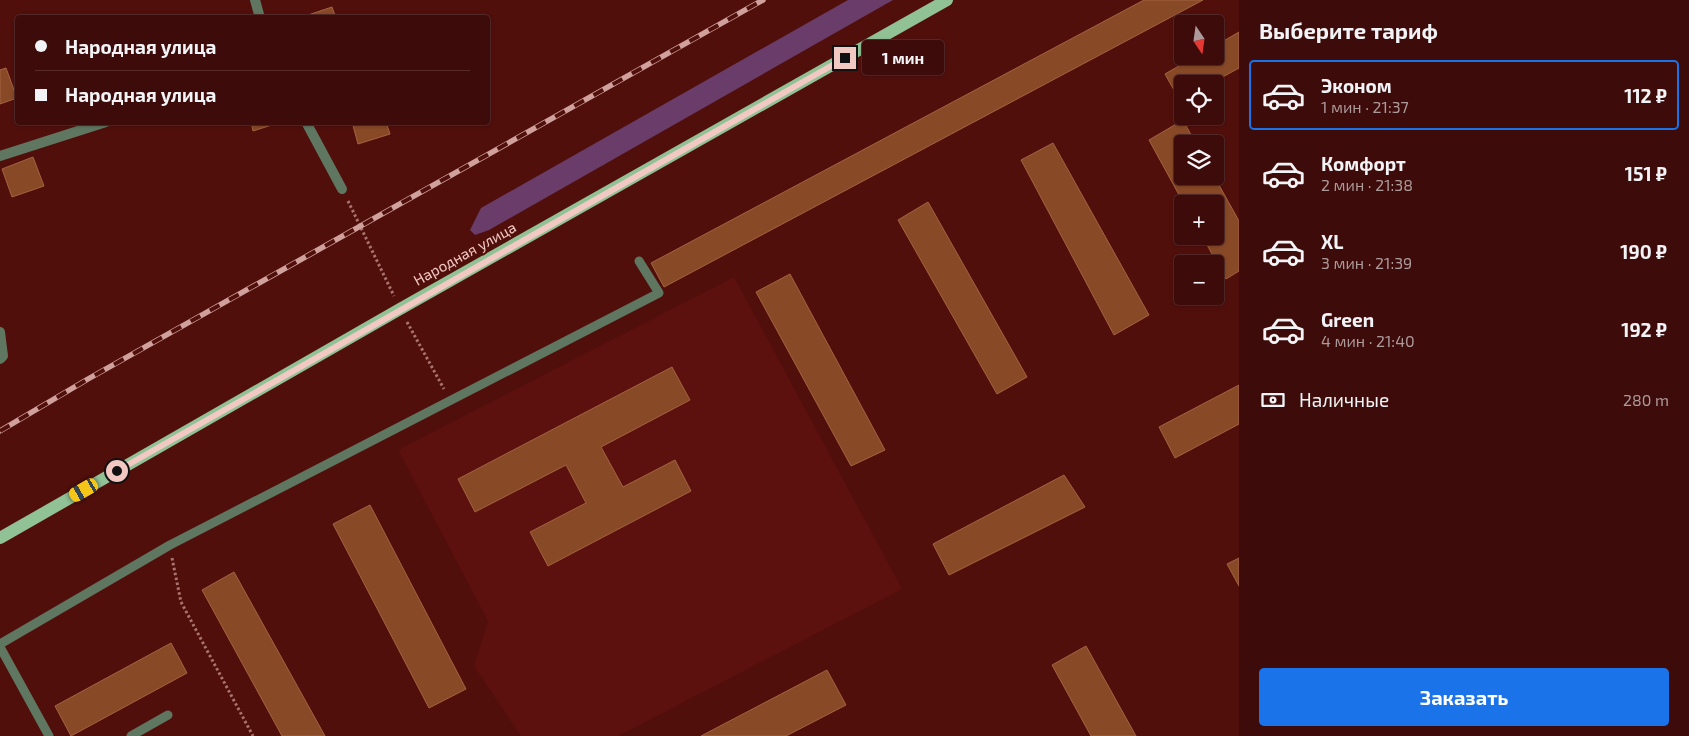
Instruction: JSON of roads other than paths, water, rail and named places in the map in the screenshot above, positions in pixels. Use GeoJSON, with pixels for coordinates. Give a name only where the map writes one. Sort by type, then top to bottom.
{"type":"FeatureCollection","features":[{"type":"Feature","properties":{"kind":"main road","name":"Народная улица"},"geometry":{"type":"LineString","coordinates":[[0,538],[400,309],[947,0]]}},
{"type":"Feature","properties":{"kind":"street"},"geometry":{"type":"LineString","coordinates":[[255,0],[259,15]]}},
{"type":"Feature","properties":{"kind":"street"},"geometry":{"type":"LineString","coordinates":[[0,156],[97,125]]}},
{"type":"Feature","properties":{"kind":"street"},"geometry":{"type":"LineString","coordinates":[[308,125],[342,189]]}},
{"type":"Feature","properties":{"kind":"street"},"geometry":{"type":"LineString","coordinates":[[0,332],[3,356],[0,359]]}},
{"type":"Feature","properties":{"kind":"lane"},"geometry":{"type":"LineString","coordinates":[[49,736],[0,645],[170,545],[659,293],[638,260]]}},
{"type":"Feature","properties":{"kind":"lane"},"geometry":{"type":"LineString","coordinates":[[131,736],[168,715]]}},
{"type":"Feature","properties":{"kind":"railway"},"geometry":{"type":"LineString","coordinates":[[0,431],[88,379],[763,0]]}}]}
